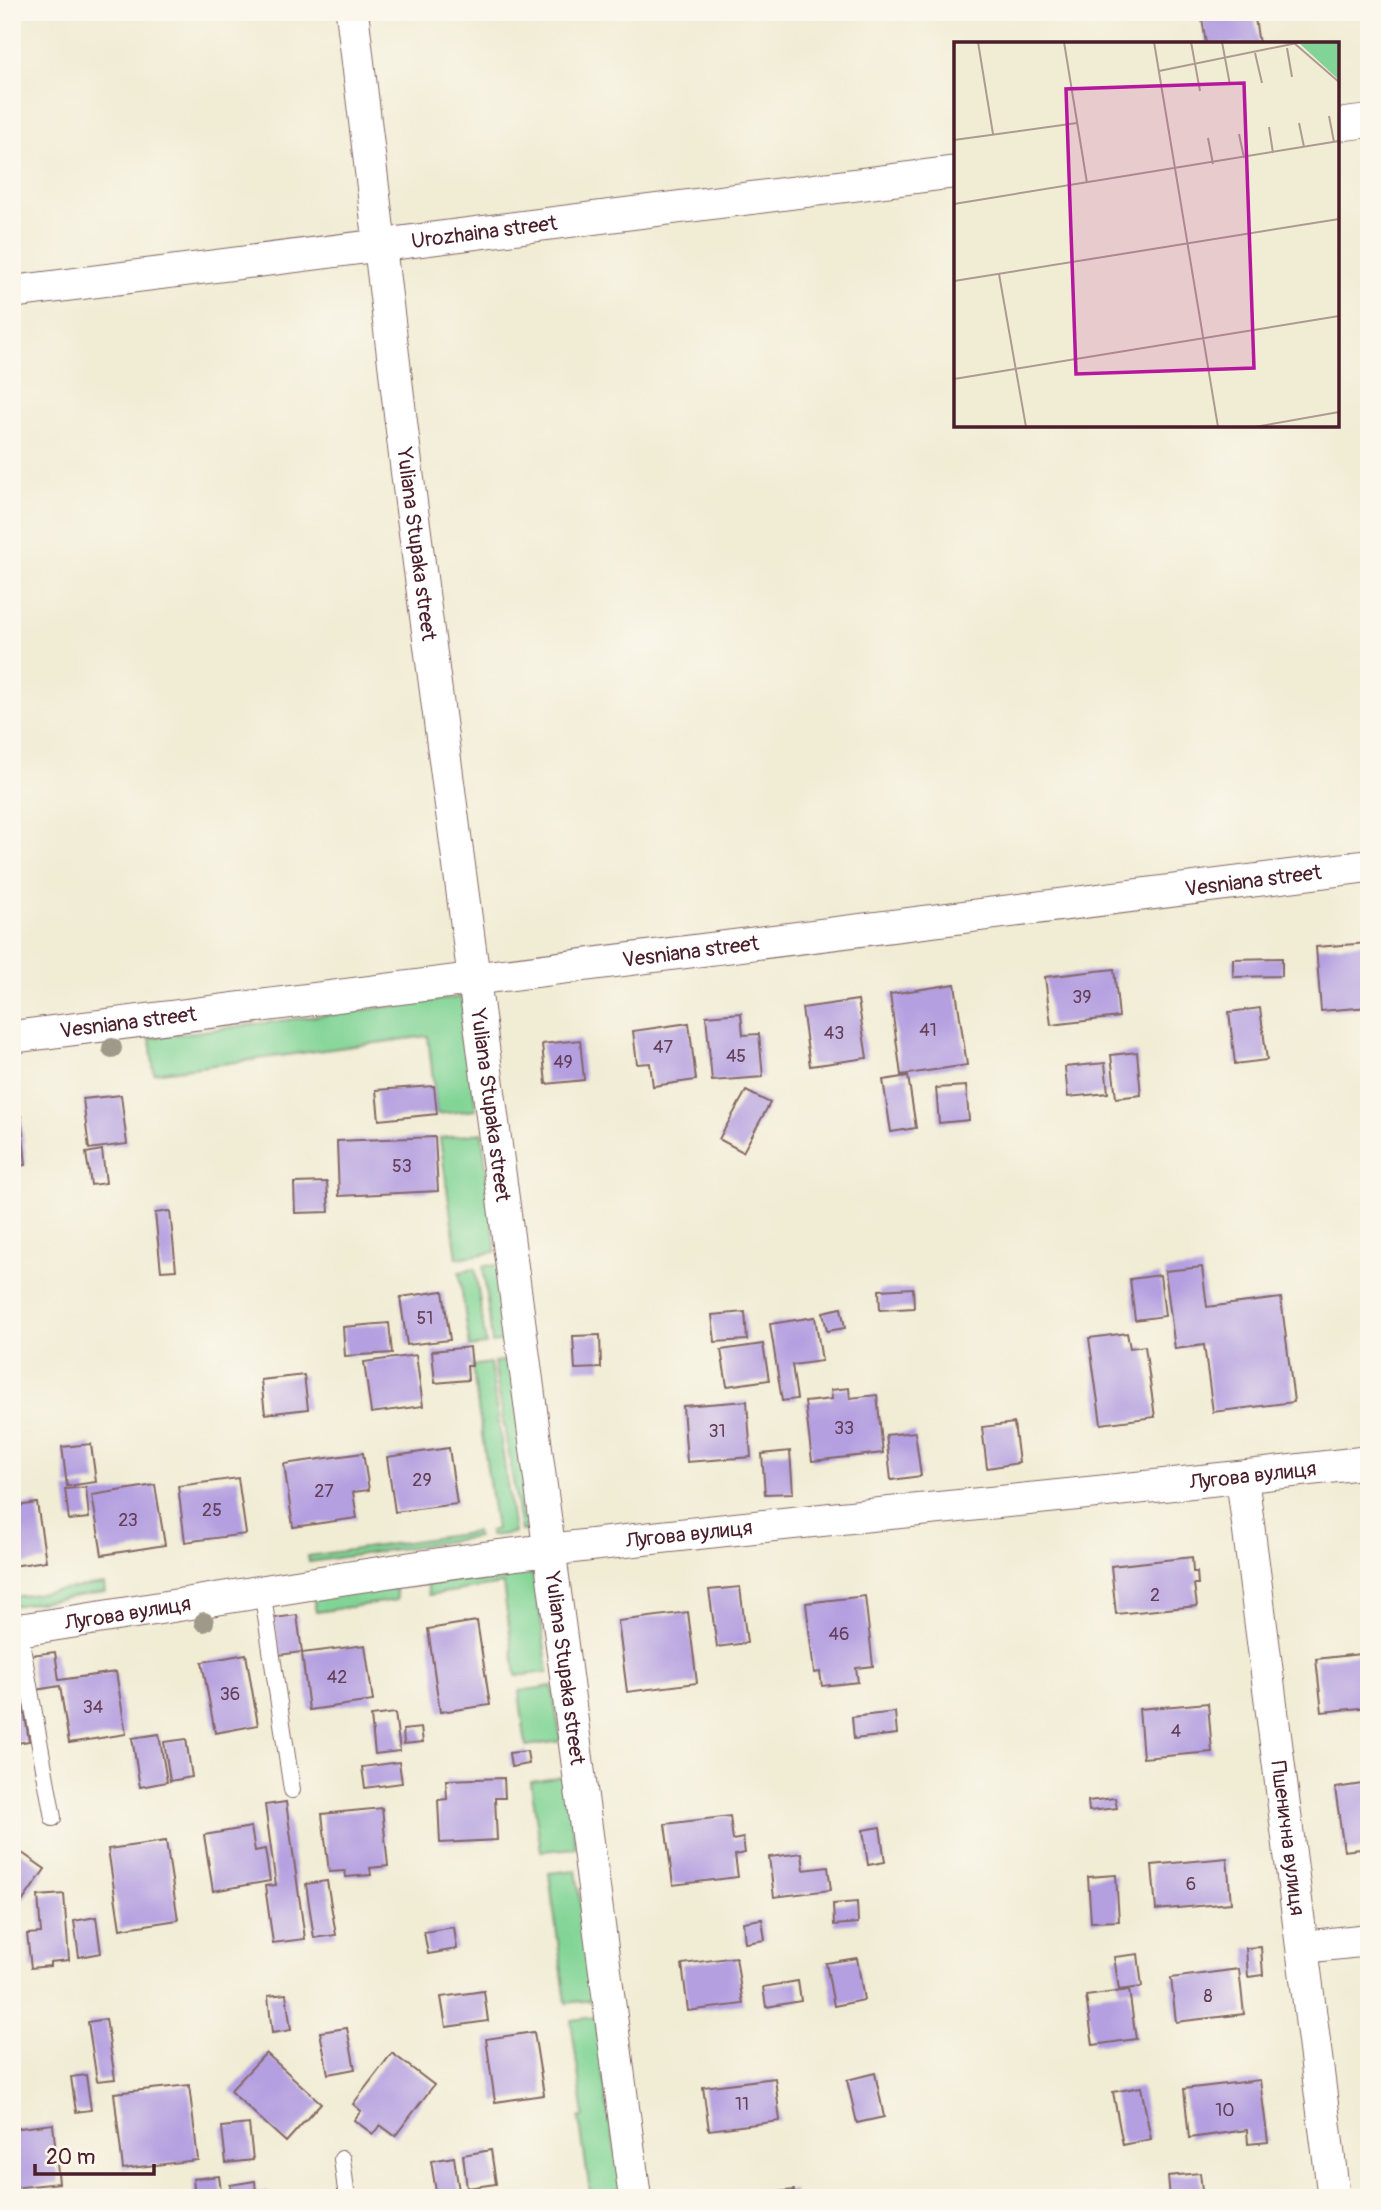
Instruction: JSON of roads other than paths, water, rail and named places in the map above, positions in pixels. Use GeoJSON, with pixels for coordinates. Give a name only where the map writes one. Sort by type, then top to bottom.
{"type":"FeatureCollection","features":[{"type":"Feature","properties":{"kind":"street","name":"Yuliana Stupaka street"},"geometry":{"type":"LineString","coordinates":[[352,12],[473,977],[635,2198]]}},
{"type":"Feature","properties":{"kind":"street"},"geometry":{"type":"LineString","coordinates":[[1339,125],[1369,121]]}},
{"type":"Feature","properties":{"kind":"street","name":"Urozhaina street"},"geometry":{"type":"LineString","coordinates":[[12,292],[954,172]]}},
{"type":"Feature","properties":{"kind":"street","name":"Vesniana street"},"geometry":{"type":"LineString","coordinates":[[12,1037],[1369,866]]}},
{"type":"Feature","properties":{"kind":"street","name":"Лугова вулиця"},"geometry":{"type":"LineString","coordinates":[[16,1630],[262,1590],[548,1550],[1369,1462]]}},
{"type":"Feature","properties":{"kind":"street","name":"Пшенична вулиця"},"geometry":{"type":"LineString","coordinates":[[1242,1477],[1334,2198]]}},
{"type":"Feature","properties":{"kind":"street"},"geometry":{"type":"LineString","coordinates":[[1303,1947],[1369,1940]]}},
{"type":"Feature","properties":{"kind":"lane"},"geometry":{"type":"LineString","coordinates":[[262,1590],[292,1790]]}},
{"type":"Feature","properties":{"kind":"lane"},"geometry":{"type":"LineString","coordinates":[[16,1630],[54,1818]]}},
{"type":"Feature","properties":{"kind":"lane"},"geometry":{"type":"LineString","coordinates":[[342,2159],[347,2198]]}}]}
